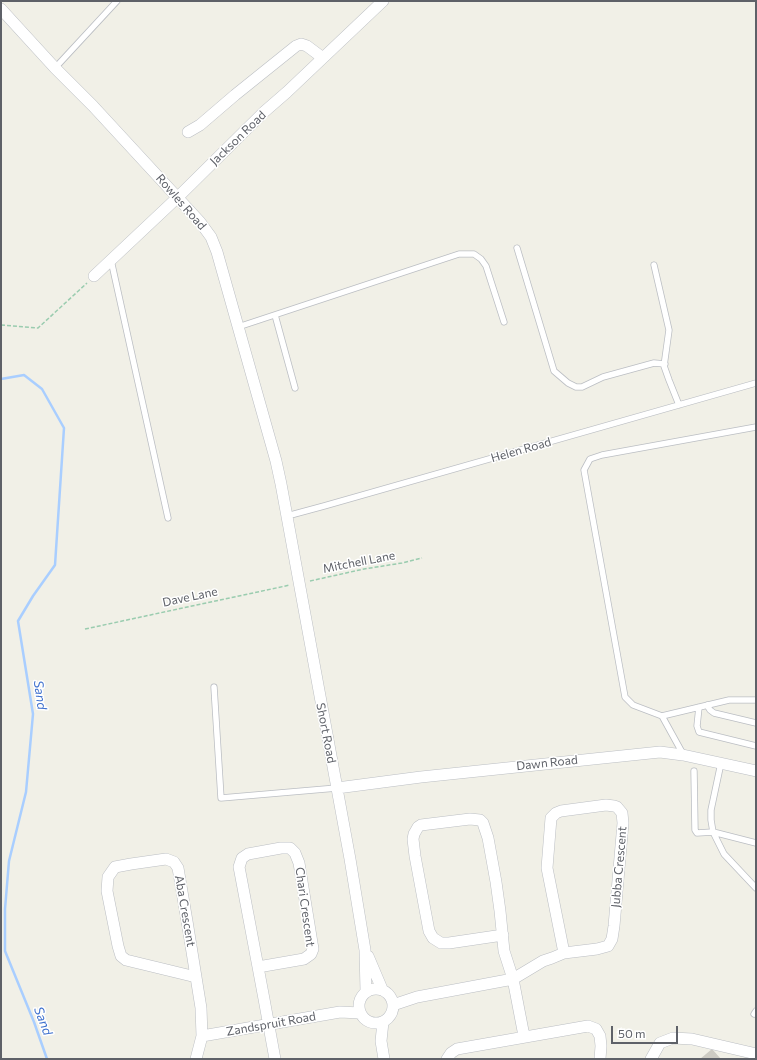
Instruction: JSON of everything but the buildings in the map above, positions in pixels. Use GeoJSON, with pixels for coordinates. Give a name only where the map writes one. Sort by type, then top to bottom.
{"type":"FeatureCollection","features":[{"type":"Feature","properties":{"kind":"street","name":"Jackson Road"},"geometry":{"type":"LineString","coordinates":[[94,276],[178,197],[264,112],[383,1]]}},
{"type":"Feature","properties":{"kind":"street","name":"Rowles Road"},"geometry":{"type":"LineString","coordinates":[[1,9],[178,197],[211,237],[217,252],[276,461],[287,516]]}},
{"type":"Feature","properties":{"kind":"street"},"geometry":{"type":"LineString","coordinates":[[188,132],[200,125],[296,46],[301,44],[307,46],[323,58]]}},
{"type":"Feature","properties":{"kind":"street","name":"Short Road"},"geometry":{"type":"LineString","coordinates":[[287,516],[365,950],[366,991]]}},
{"type":"Feature","properties":{"kind":"street","name":"Dawn Road"},"geometry":{"type":"LineString","coordinates":[[337,788],[414,778],[666,752],[756,771]]}},
{"type":"Feature","properties":{"kind":"street","name":"Jubba Crescent"},"geometry":{"type":"LineString","coordinates":[[388,997],[417,996],[513,979],[543,962],[564,954],[604,948],[610,944],[614,920],[623,823],[620,809],[614,806],[606,805],[561,811],[556,812],[551,818],[547,868],[564,954]]}},
{"type":"Feature","properties":{"kind":"street"},"geometry":{"type":"LineString","coordinates":[[503,935],[444,943],[438,942],[433,938],[429,931],[415,856],[413,839],[418,827],[421,825],[470,818],[480,820],[484,823],[495,875],[503,935],[504,950],[513,979],[524,1036]]}},
{"type":"Feature","properties":{"kind":"street","name":"Chari Crescent"},"geometry":{"type":"LineString","coordinates":[[258,967],[304,959],[311,954],[313,949],[299,863],[295,853],[290,848],[281,848],[248,854],[242,858],[240,864],[240,872],[275,1059]]}},
{"type":"Feature","properties":{"kind":"street","name":"Aba Crescent"},"geometry":{"type":"LineString","coordinates":[[196,977],[126,960],[121,956],[107,891],[108,877],[115,867],[162,859],[169,859],[176,865],[179,874],[202,1008],[202,1036],[196,1059]]}},
{"type":"Feature","properties":{"kind":"street","name":"Short Road"},"geometry":{"type":"LineString","coordinates":[[365,950],[388,997]]}},
{"type":"Feature","properties":{"kind":"street"},"geometry":{"type":"LineString","coordinates":[[372,988],[388,997],[390,1015],[377,1022],[367,1021],[360,1013],[358,1008],[361,995],[366,991],[372,988]]}},
{"type":"Feature","properties":{"kind":"street","name":"Zandspruit Road"},"geometry":{"type":"LineString","coordinates":[[340,1012],[359,1001]]}},
{"type":"Feature","properties":{"kind":"street","name":"Zandspruit Road"},"geometry":{"type":"LineString","coordinates":[[202,1036],[340,1012],[360,1013]]}},
{"type":"Feature","properties":{"kind":"street"},"geometry":{"type":"LineString","coordinates":[[377,1022],[384,1059]]}},
{"type":"Feature","properties":{"kind":"street"},"geometry":{"type":"LineString","coordinates":[[447,1059],[451,1053],[457,1049],[580,1026],[591,1026],[596,1029],[600,1036],[600,1059]]}},
{"type":"Feature","properties":{"kind":"street"},"geometry":{"type":"LineString","coordinates":[[651,1059],[660,1044],[673,1038],[692,1039],[756,1054]]}},
{"type":"Feature","properties":{"kind":"lane"},"geometry":{"type":"LineString","coordinates":[[55,68],[117,1]]}},
{"type":"Feature","properties":{"kind":"lane"},"geometry":{"type":"LineString","coordinates":[[517,248],[554,371],[568,383],[576,387],[582,387],[603,377],[654,363],[665,364]]}},
{"type":"Feature","properties":{"kind":"lane"},"geometry":{"type":"LineString","coordinates":[[238,327],[459,254],[474,254],[481,259],[486,266],[504,322]]}},
{"type":"Feature","properties":{"kind":"lane"},"geometry":{"type":"LineString","coordinates":[[111,260],[168,518]]}},
{"type":"Feature","properties":{"kind":"lane"},"geometry":{"type":"LineString","coordinates":[[654,265],[669,330],[665,364],[669,380],[679,405]]}},
{"type":"Feature","properties":{"kind":"lane"},"geometry":{"type":"LineString","coordinates":[[275,315],[295,388]]}},
{"type":"Feature","properties":{"kind":"lane","name":"Helen Road"},"geometry":{"type":"LineString","coordinates":[[287,516],[756,383]]}},
{"type":"Feature","properties":{"kind":"lane"},"geometry":{"type":"LineString","coordinates":[[756,427],[602,455],[590,459],[584,470],[626,697],[633,705],[662,716],[729,700],[756,700]]}},
{"type":"Feature","properties":{"kind":"lane"},"geometry":{"type":"LineString","coordinates":[[214,687],[221,798],[337,788]]}},
{"type":"Feature","properties":{"kind":"lane"},"geometry":{"type":"LineString","coordinates":[[707,705],[714,713],[756,723]]}},
{"type":"Feature","properties":{"kind":"lane"},"geometry":{"type":"LineString","coordinates":[[699,707],[697,726],[699,732],[756,746]]}},
{"type":"Feature","properties":{"kind":"lane"},"geometry":{"type":"LineString","coordinates":[[662,716],[683,755]]}},
{"type":"Feature","properties":{"kind":"lane"},"geometry":{"type":"LineString","coordinates":[[721,763],[711,810],[713,832],[724,854],[756,888]]}},
{"type":"Feature","properties":{"kind":"lane"},"geometry":{"type":"LineString","coordinates":[[694,771],[695,830],[697,833],[702,834],[713,832],[756,842]]}},
{"type":"Feature","properties":{"kind":"path"},"geometry":{"type":"LineString","coordinates":[[1,325],[38,328],[94,276]]}},
{"type":"Feature","properties":{"kind":"path","name":"Mitchell Lane"},"geometry":{"type":"LineString","coordinates":[[299,584],[364,569],[422,558]]}},
{"type":"Feature","properties":{"kind":"path","name":"Dave Lane"},"geometry":{"type":"LineString","coordinates":[[85,629],[299,584]]}},
{"type":"Feature","properties":{"kind":"waterway","name":"Sand"},"geometry":{"type":"LineString","coordinates":[[1,379],[24,375],[42,389],[64,428],[55,565],[33,596],[18,621],[33,714],[26,792],[9,861],[5,909],[5,951],[34,1022],[47,1059]]}}]}
